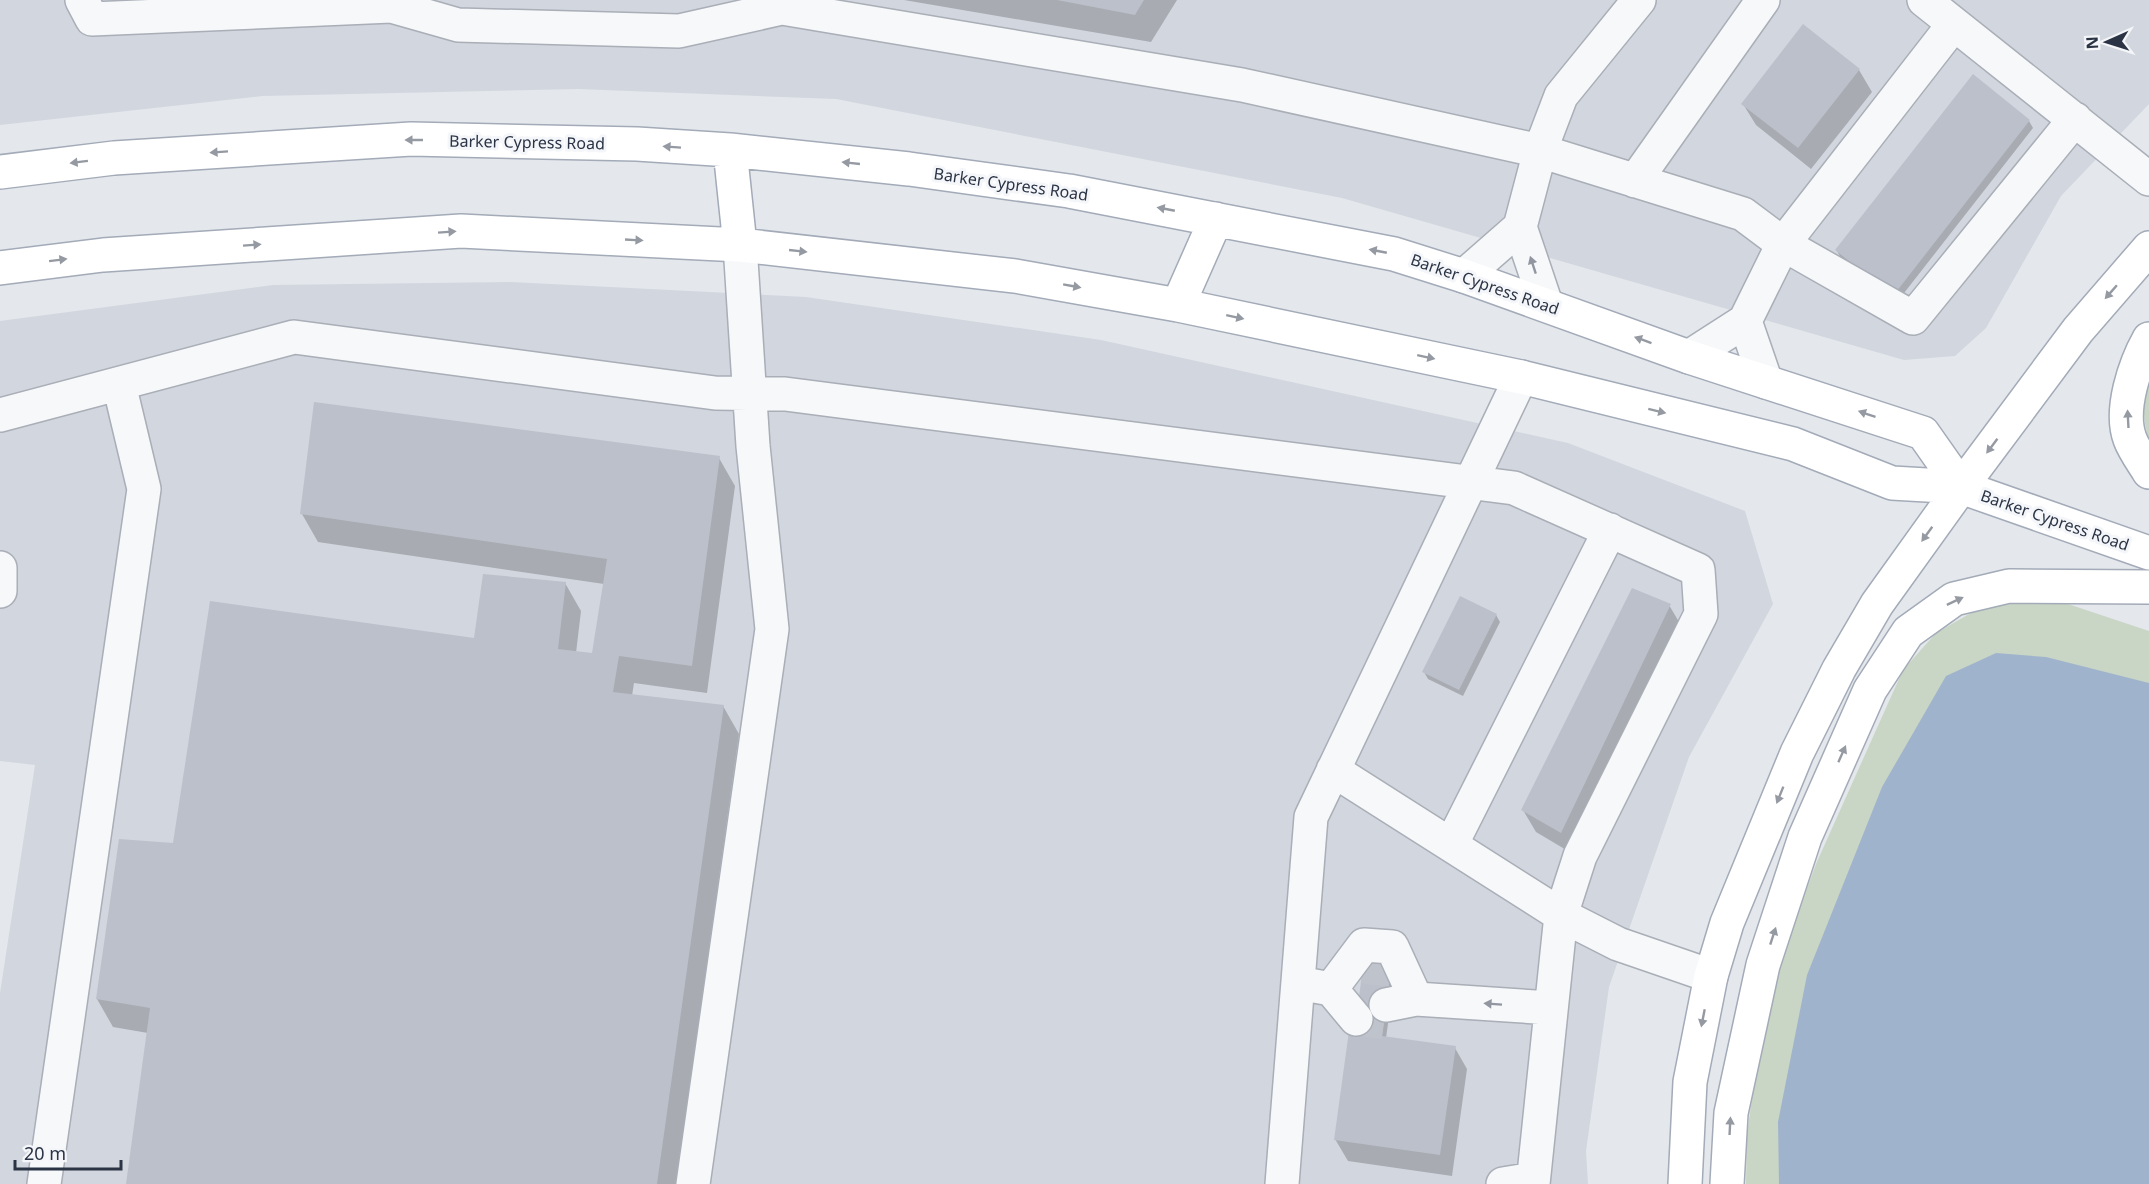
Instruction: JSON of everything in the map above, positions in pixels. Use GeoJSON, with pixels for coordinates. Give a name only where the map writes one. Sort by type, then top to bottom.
{"type":"FeatureCollection","features":[{"type":"Feature","properties":{"kind":"main road","name":"Barker Cypress Road"},"geometry":{"type":"LineString","coordinates":[[0,172],[114,158],[411,139],[637,144],[730,150],[1069,191],[1394,254],[1464,276],[1689,357],[1923,433],[1961,487]]}},
{"type":"Feature","properties":{"kind":"main road"},"geometry":{"type":"LineString","coordinates":[[730,150],[740,245]]}},
{"type":"Feature","properties":{"kind":"main road"},"geometry":{"type":"LineString","coordinates":[[1178,305],[1216,219]]}},
{"type":"Feature","properties":{"kind":"main road","name":"Barker Cypress Road"},"geometry":{"type":"LineString","coordinates":[[0,268],[103,255],[461,231],[740,245],[1015,276],[1178,305],[1521,377],[1793,444],[1892,483],[1961,487],[2149,553]]}},
{"type":"Feature","properties":{"kind":"main road"},"geometry":{"type":"LineString","coordinates":[[1685,1184],[1690,1082],[1712,976],[1727,923],[1797,753],[1839,669],[1877,604],[2078,330],[2149,248]]}},
{"type":"Feature","properties":{"kind":"main road"},"geometry":{"type":"LineString","coordinates":[[2149,339],[2130,384],[2127,414],[2129,438],[2149,472]]}},
{"type":"Feature","properties":{"kind":"main road"},"geometry":{"type":"LineString","coordinates":[[1727,1184],[1731,1113],[1761,977],[1802,848],[1870,690],[1908,632],[1954,599],[2009,586],[2149,587]]}},
{"type":"Feature","properties":{"kind":"street"},"geometry":{"type":"LineString","coordinates":[[82,0],[92,19],[391,6],[458,25],[679,31],[782,8],[1242,85],[1540,151],[1743,214],[1783,244],[1913,318],[2075,119]]}},
{"type":"Feature","properties":{"kind":"street"},"geometry":{"type":"LineString","coordinates":[[1546,304],[1520,227],[1540,151],[1561,96],[1639,0]]}},
{"type":"Feature","properties":{"kind":"street"},"geometry":{"type":"LineString","coordinates":[[1635,181],[1763,0]]}},
{"type":"Feature","properties":{"kind":"street"},"geometry":{"type":"LineString","coordinates":[[1924,0],[2149,179]]}},
{"type":"Feature","properties":{"kind":"street"},"geometry":{"type":"LineString","coordinates":[[1689,357],[1745,321],[1783,244],[1954,24]]}},
{"type":"Feature","properties":{"kind":"street"},"geometry":{"type":"LineString","coordinates":[[1464,276],[1520,227]]}},
{"type":"Feature","properties":{"kind":"street"},"geometry":{"type":"LineString","coordinates":[[693,1184],[772,629],[753,446],[740,245]]}},
{"type":"Feature","properties":{"kind":"street"},"geometry":{"type":"LineString","coordinates":[[1745,321],[1766,382]]}},
{"type":"Feature","properties":{"kind":"street"},"geometry":{"type":"LineString","coordinates":[[0,415],[294,338],[715,393],[785,394],[1514,488],[1698,570],[1701,614],[1580,856],[1561,915],[1551,1008],[1523,1182]]}},
{"type":"Feature","properties":{"kind":"street"},"geometry":{"type":"LineString","coordinates":[[1282,1184],[1311,817],[1521,377]]}},
{"type":"Feature","properties":{"kind":"street"},"geometry":{"type":"LineString","coordinates":[[44,1184],[144,489],[119,384]]}},
{"type":"Feature","properties":{"kind":"street"},"geometry":{"type":"LineString","coordinates":[[1451,845],[1610,530]]}},
{"type":"Feature","properties":{"kind":"street"},"geometry":{"type":"LineString","coordinates":[[0,568],[0,591]]}},
{"type":"Feature","properties":{"kind":"street"},"geometry":{"type":"LineString","coordinates":[[1333,770],[1561,915],[1617,944],[1712,976]]}},
{"type":"Feature","properties":{"kind":"street"},"geometry":{"type":"LineString","coordinates":[[1298,984],[1374,994],[1551,1008]]}},
{"type":"Feature","properties":{"kind":"shaded area"},"geometry":{"type":"Polygon","coordinates":[[[0,0],[2149,0],[2149,104],[2061,196],[1986,328],[1955,356],[1904,360],[1342,198],[836,99],[578,89],[262,96],[0,125],[0,0]]]}},
{"type":"Feature","properties":{"kind":"shaded area"},"geometry":{"type":"Polygon","coordinates":[[[511,282],[806,297],[1101,340],[1568,443],[1745,511],[1773,604],[1689,757],[1609,987],[1586,1151],[1588,1184],[0,1184],[0,993],[35,765],[0,761],[0,321],[273,285],[511,282]]]}},
{"type":"Feature","properties":{"kind":"green space"},"geometry":{"type":"Polygon","coordinates":[[[2149,374],[2149,440],[2144,407],[2149,374]]]}},
{"type":"Feature","properties":{"kind":"green space"},"geometry":{"type":"Polygon","coordinates":[[[2030,601],[2062,602],[2149,631],[2149,1184],[1746,1184],[1747,1135],[1758,1054],[1783,952],[1816,864],[1903,670],[1936,633],[1978,609],[2030,601]]]}},
{"type":"Feature","properties":{"kind":"water"},"geometry":{"type":"Polygon","coordinates":[[[1996,653],[2046,657],[2149,683],[2149,1184],[1779,1184],[1778,1122],[1807,975],[1882,787],[1946,676],[1996,653]]]}},
{"type":"Feature","properties":{"kind":"building"},"geometry":{"type":"Polygon","coordinates":[[[1057,0],[1144,0],[1135,15],[1057,0]]]}},
{"type":"Feature","properties":{"kind":"building"},"geometry":{"type":"Polygon","coordinates":[[[1803,24],[1860,69],[1798,148],[1741,104],[1803,24]]]}},
{"type":"Feature","properties":{"kind":"building"},"geometry":{"type":"Polygon","coordinates":[[[1973,74],[2030,120],[1893,296],[1835,250],[1973,74]]]}},
{"type":"Feature","properties":{"kind":"building"},"geometry":{"type":"Polygon","coordinates":[[[314,402],[720,456],[692,666],[619,656],[613,692],[724,705],[657,1184],[126,1184],[150,1008],[96,999],[119,839],[173,843],[210,601],[474,638],[483,574],[566,582],[558,649],[592,653],[607,559],[300,514],[314,402]]]}},
{"type":"Feature","properties":{"kind":"building"},"geometry":{"type":"Polygon","coordinates":[[[1632,588],[1671,604],[1561,833],[1521,810],[1632,588]]]}},
{"type":"Feature","properties":{"kind":"building"},"geometry":{"type":"Polygon","coordinates":[[[1460,596],[1497,614],[1459,690],[1422,672],[1460,596]]]}},
{"type":"Feature","properties":{"kind":"building"},"geometry":{"type":"Polygon","coordinates":[[[1364,960],[1392,965],[1382,1036],[1456,1046],[1440,1155],[1334,1140],[1349,1031],[1356,1019],[1364,960]]]}},
{"type":"Feature","properties":{"kind":"tunnel"},"geometry":{"type":"LineString","coordinates":[[1363,967],[1391,971]]}},
{"type":"Feature","properties":{"kind":"tunnel"},"geometry":{"type":"LineString","coordinates":[[1356,1019],[1384,1023]]}}]}
